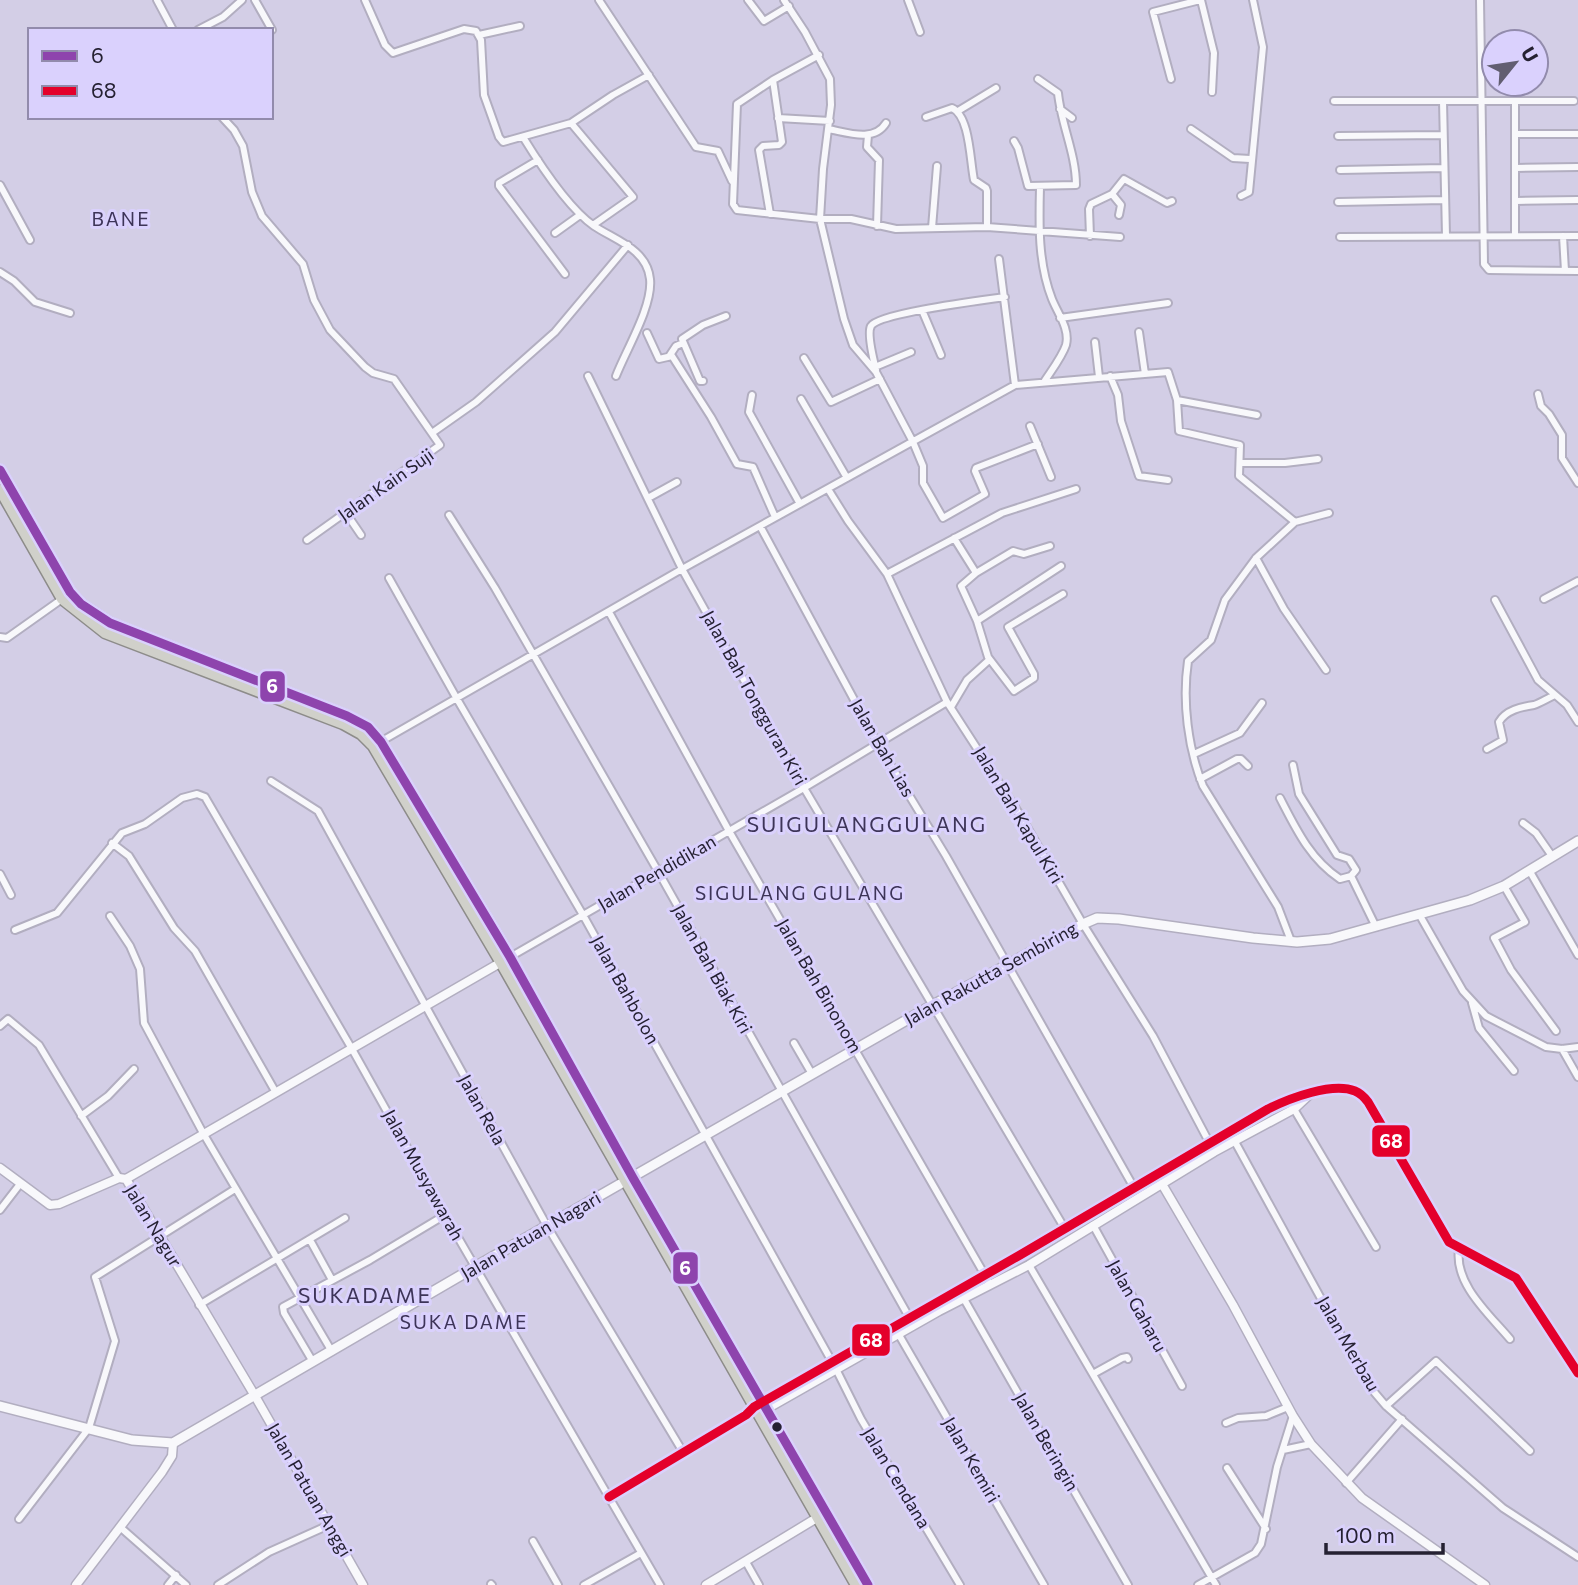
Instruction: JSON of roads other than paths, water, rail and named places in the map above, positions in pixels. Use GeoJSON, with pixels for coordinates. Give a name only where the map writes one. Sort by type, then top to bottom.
{"type":"FeatureCollection","features":[{"type":"Feature","properties":{"kind":"highway"},"geometry":{"type":"LineString","coordinates":[[0,470],[65,585],[81,604],[110,623],[347,716],[368,727],[505,960],[822,1515],[868,1585]]}},
{"type":"Feature","properties":{"kind":"highway"},"geometry":{"type":"LineString","coordinates":[[0,490],[62,599],[105,633],[344,724],[377,744]]}},
{"type":"Feature","properties":{"kind":"highway"},"geometry":{"type":"LineString","coordinates":[[822,1515],[856,1585]]}},
{"type":"Feature","properties":{"kind":"main road","name":"Jalan Rakutta Sembiring"},"geometry":{"type":"LineString","coordinates":[[629,1180],[931,1006],[1097,918],[1291,942],[1330,939],[1470,900],[1504,886],[1577,844]]}},
{"type":"Feature","properties":{"kind":"main road","name":"Jalan Patuan Nagari"},"geometry":{"type":"LineString","coordinates":[[173,1443],[629,1180]]}},
{"type":"Feature","properties":{"kind":"main road"},"geometry":{"type":"LineString","coordinates":[[0,1406],[131,1440],[173,1443]]}},
{"type":"Feature","properties":{"kind":"street"},"geometry":{"type":"LineString","coordinates":[[157,0],[172,28]]}},
{"type":"Feature","properties":{"kind":"street"},"geometry":{"type":"LineString","coordinates":[[202,28],[223,17],[243,0]]}},
{"type":"Feature","properties":{"kind":"street"},"geometry":{"type":"LineString","coordinates":[[255,0],[271,28]]}},
{"type":"Feature","properties":{"kind":"street"},"geometry":{"type":"LineString","coordinates":[[365,0],[385,45],[393,53],[464,29],[472,29],[479,35],[484,95],[503,142],[571,123],[649,75]]}},
{"type":"Feature","properties":{"kind":"street"},"geometry":{"type":"LineString","coordinates":[[599,0],[696,147],[715,149],[720,153],[733,185]]}},
{"type":"Feature","properties":{"kind":"street"},"geometry":{"type":"LineString","coordinates":[[748,0],[764,22],[789,6]]}},
{"type":"Feature","properties":{"kind":"street"},"geometry":{"type":"LineString","coordinates":[[784,0],[819,55],[830,79],[830,121],[820,219],[848,332],[855,348],[876,370]]}},
{"type":"Feature","properties":{"kind":"street"},"geometry":{"type":"LineString","coordinates":[[908,0],[920,32]]}},
{"type":"Feature","properties":{"kind":"street"},"geometry":{"type":"LineString","coordinates":[[1171,79],[1153,12],[1201,0],[1213,53],[1212,92]]}},
{"type":"Feature","properties":{"kind":"street"},"geometry":{"type":"LineString","coordinates":[[1241,196],[1249,192],[1250,159],[1263,47],[1253,0]]}},
{"type":"Feature","properties":{"kind":"street"},"geometry":{"type":"LineString","coordinates":[[1480,0],[1484,264],[1489,270],[1578,271]]}},
{"type":"Feature","properties":{"kind":"street"},"geometry":{"type":"LineString","coordinates":[[479,35],[520,26]]}},
{"type":"Feature","properties":{"kind":"street"},"geometry":{"type":"LineString","coordinates":[[819,55],[773,80],[737,104],[733,185],[733,204],[737,210],[820,219],[850,219],[896,229],[988,227],[1120,237]]}},
{"type":"Feature","properties":{"kind":"street"},"geometry":{"type":"LineString","coordinates":[[1014,141],[1026,185],[1076,185],[1076,167],[1059,109],[1057,92],[1038,79]]}},
{"type":"Feature","properties":{"kind":"street"},"geometry":{"type":"LineString","coordinates":[[771,214],[759,150],[763,146],[779,145],[782,142],[773,80]]}},
{"type":"Feature","properties":{"kind":"street"},"geometry":{"type":"LineString","coordinates":[[958,111],[996,88]]}},
{"type":"Feature","properties":{"kind":"street"},"geometry":{"type":"LineString","coordinates":[[1334,101],[1574,101]]}},
{"type":"Feature","properties":{"kind":"street"},"geometry":{"type":"LineString","coordinates":[[1443,101],[1446,236]]}},
{"type":"Feature","properties":{"kind":"street"},"geometry":{"type":"LineString","coordinates":[[1515,102],[1515,235]]}},
{"type":"Feature","properties":{"kind":"street"},"geometry":{"type":"LineString","coordinates":[[926,117],[952,108],[958,111],[966,128],[974,180],[987,189],[988,227]]}},
{"type":"Feature","properties":{"kind":"street"},"geometry":{"type":"LineString","coordinates":[[1059,109],[1072,118]]}},
{"type":"Feature","properties":{"kind":"street"},"geometry":{"type":"LineString","coordinates":[[778,118],[830,121]]}},
{"type":"Feature","properties":{"kind":"street","name":"Jalan Kain Suji"},"geometry":{"type":"LineString","coordinates":[[224,119],[243,146],[252,192],[262,216],[303,264],[314,300],[330,330],[365,367],[373,373],[394,379],[439,447],[307,540]]}},
{"type":"Feature","properties":{"kind":"street"},"geometry":{"type":"LineString","coordinates":[[828,129],[868,135],[879,131],[886,122]]}},
{"type":"Feature","properties":{"kind":"street"},"geometry":{"type":"LineString","coordinates":[[571,123],[633,197],[593,225]]}},
{"type":"Feature","properties":{"kind":"street"},"geometry":{"type":"LineString","coordinates":[[1191,129],[1233,158],[1250,159]]}},
{"type":"Feature","properties":{"kind":"street"},"geometry":{"type":"LineString","coordinates":[[1515,134],[1578,134]]}},
{"type":"Feature","properties":{"kind":"street"},"geometry":{"type":"LineString","coordinates":[[868,135],[867,147],[879,160],[877,226]]}},
{"type":"Feature","properties":{"kind":"street"},"geometry":{"type":"LineString","coordinates":[[1338,136],[1443,135]]}},
{"type":"Feature","properties":{"kind":"street"},"geometry":{"type":"LineString","coordinates":[[523,137],[580,215],[628,245],[642,258],[646,267],[650,281],[647,300],[616,376]]}},
{"type":"Feature","properties":{"kind":"street"},"geometry":{"type":"LineString","coordinates":[[538,160],[499,183],[499,186],[565,274]]}},
{"type":"Feature","properties":{"kind":"street"},"geometry":{"type":"LineString","coordinates":[[932,228],[937,166]]}},
{"type":"Feature","properties":{"kind":"street"},"geometry":{"type":"LineString","coordinates":[[1516,168],[1578,167]]}},
{"type":"Feature","properties":{"kind":"street"},"geometry":{"type":"LineString","coordinates":[[1340,170],[1444,168]]}},
{"type":"Feature","properties":{"kind":"street"},"geometry":{"type":"LineString","coordinates":[[1090,236],[1091,204],[1112,194],[1126,178],[1167,203],[1172,201]]}},
{"type":"Feature","properties":{"kind":"street"},"geometry":{"type":"LineString","coordinates":[[0,185],[30,240]]}},
{"type":"Feature","properties":{"kind":"street"},"geometry":{"type":"LineString","coordinates":[[1040,187],[1038,232],[1044,270],[1066,330],[1066,345],[1044,382]]}},
{"type":"Feature","properties":{"kind":"street"},"geometry":{"type":"LineString","coordinates":[[1112,194],[1121,205],[1119,215]]}},
{"type":"Feature","properties":{"kind":"street"},"geometry":{"type":"LineString","coordinates":[[1338,202],[1445,200]]}},
{"type":"Feature","properties":{"kind":"street"},"geometry":{"type":"LineString","coordinates":[[1516,201],[1578,200]]}},
{"type":"Feature","properties":{"kind":"street"},"geometry":{"type":"LineString","coordinates":[[555,233],[580,215]]}},
{"type":"Feature","properties":{"kind":"street"},"geometry":{"type":"LineString","coordinates":[[1563,236],[1566,271]]}},
{"type":"Feature","properties":{"kind":"street"},"geometry":{"type":"LineString","coordinates":[[1340,237],[1578,236]]}},
{"type":"Feature","properties":{"kind":"street"},"geometry":{"type":"LineString","coordinates":[[432,433],[476,402],[555,332],[628,245]]}},
{"type":"Feature","properties":{"kind":"street"},"geometry":{"type":"LineString","coordinates":[[999,259],[1015,385]]}},
{"type":"Feature","properties":{"kind":"street"},"geometry":{"type":"LineString","coordinates":[[0,272],[14,281],[35,302],[70,313]]}},
{"type":"Feature","properties":{"kind":"street"},"geometry":{"type":"LineString","coordinates":[[1005,297],[922,310],[879,320],[870,327],[876,370],[913,442],[923,465],[923,483],[943,518],[985,494],[976,468],[1038,444]]}},
{"type":"Feature","properties":{"kind":"street"},"geometry":{"type":"LineString","coordinates":[[1060,318],[1168,303]]}},
{"type":"Feature","properties":{"kind":"street"},"geometry":{"type":"LineString","coordinates":[[922,310],[940,355]]}},
{"type":"Feature","properties":{"kind":"street"},"geometry":{"type":"LineString","coordinates":[[703,382],[700,381],[682,341],[684,337],[726,316]]}},
{"type":"Feature","properties":{"kind":"street"},"geometry":{"type":"LineString","coordinates":[[1139,332],[1145,374]]}},
{"type":"Feature","properties":{"kind":"street"},"geometry":{"type":"LineString","coordinates":[[647,333],[659,359],[670,355],[676,346],[683,343]]}},
{"type":"Feature","properties":{"kind":"street"},"geometry":{"type":"LineString","coordinates":[[1095,342],[1099,377]]}},
{"type":"Feature","properties":{"kind":"street"},"geometry":{"type":"LineString","coordinates":[[876,370],[911,352]]}},
{"type":"Feature","properties":{"kind":"street"},"geometry":{"type":"LineString","coordinates":[[670,355],[711,417],[737,464],[753,467],[775,517]]}},
{"type":"Feature","properties":{"kind":"street"},"geometry":{"type":"LineString","coordinates":[[804,358],[831,402],[880,379]]}},
{"type":"Feature","properties":{"kind":"street"},"geometry":{"type":"LineString","coordinates":[[377,744],[682,569],[1015,385],[1169,373],[1177,400],[1179,431],[1239,444],[1242,448],[1239,476],[1295,522]]}},
{"type":"Feature","properties":{"kind":"street","name":"Jalan Bah Tongguran Kiri"},"geometry":{"type":"LineString","coordinates":[[588,376],[682,569],[804,788],[1065,1229]]}},
{"type":"Feature","properties":{"kind":"street"},"geometry":{"type":"LineString","coordinates":[[1110,376],[1118,395],[1121,421],[1139,476],[1168,480]]}},
{"type":"Feature","properties":{"kind":"street"},"geometry":{"type":"LineString","coordinates":[[752,394],[749,412],[800,504]]}},
{"type":"Feature","properties":{"kind":"street"},"geometry":{"type":"LineString","coordinates":[[1538,394],[1541,405],[1562,435],[1562,458],[1578,483]]}},
{"type":"Feature","properties":{"kind":"street"},"geometry":{"type":"LineString","coordinates":[[801,398],[847,478]]}},
{"type":"Feature","properties":{"kind":"street"},"geometry":{"type":"LineString","coordinates":[[1177,400],[1257,415]]}},
{"type":"Feature","properties":{"kind":"street"},"geometry":{"type":"LineString","coordinates":[[1030,426],[1051,477]]}},
{"type":"Feature","properties":{"kind":"street"},"geometry":{"type":"LineString","coordinates":[[1240,463],[1285,463],[1318,459]]}},
{"type":"Feature","properties":{"kind":"street"},"geometry":{"type":"LineString","coordinates":[[648,498],[677,482]]}},
{"type":"Feature","properties":{"kind":"street","name":"Jalan Bah Kapul Kiri"},"geometry":{"type":"LineString","coordinates":[[828,489],[848,522],[887,574],[949,705],[1020,815],[1083,924],[1153,1036],[1209,1142]]}},
{"type":"Feature","properties":{"kind":"street"},"geometry":{"type":"LineString","coordinates":[[887,574],[1007,511],[1076,489]]}},
{"type":"Feature","properties":{"kind":"street"},"geometry":{"type":"LineString","coordinates":[[346,513],[360,535]]}},
{"type":"Feature","properties":{"kind":"street"},"geometry":{"type":"LineString","coordinates":[[1291,942],[1278,906],[1210,800],[1200,779],[1188,726],[1187,663],[1211,640],[1225,600],[1256,558],[1295,522],[1329,513]]}},
{"type":"Feature","properties":{"kind":"street","name":"Jalan Bah Biak Kiri"},"geometry":{"type":"LineString","coordinates":[[449,515],[495,588],[659,873],[909,1317]]}},
{"type":"Feature","properties":{"kind":"street","name":"Jalan Bah Lias"},"geometry":{"type":"LineString","coordinates":[[760,526],[878,744],[946,856],[1133,1186]]}},
{"type":"Feature","properties":{"kind":"street"},"geometry":{"type":"LineString","coordinates":[[954,538],[976,573]]}},
{"type":"Feature","properties":{"kind":"street"},"geometry":{"type":"LineString","coordinates":[[1050,546],[1024,554],[1013,551],[961,585],[989,660],[1014,691],[1034,678],[1034,674],[1008,627],[1063,594]]}},
{"type":"Feature","properties":{"kind":"street"},"geometry":{"type":"LineString","coordinates":[[1256,558],[1284,609],[1326,670]]}},
{"type":"Feature","properties":{"kind":"street"},"geometry":{"type":"LineString","coordinates":[[976,621],[1061,566]]}},
{"type":"Feature","properties":{"kind":"street","name":"Jalan Bahbolon"},"geometry":{"type":"LineString","coordinates":[[389,578],[583,915],[834,1365]]}},
{"type":"Feature","properties":{"kind":"street"},"geometry":{"type":"LineString","coordinates":[[1544,599],[1578,581]]}},
{"type":"Feature","properties":{"kind":"street"},"geometry":{"type":"LineString","coordinates":[[0,637],[7,638],[62,599]]}},
{"type":"Feature","properties":{"kind":"street"},"geometry":{"type":"LineString","coordinates":[[1496,600],[1538,680],[1567,705],[1578,722]]}},
{"type":"Feature","properties":{"kind":"street","name":"Jalan Bah Binonom"},"geometry":{"type":"LineString","coordinates":[[609,612],[729,831],[990,1284]]}},
{"type":"Feature","properties":{"kind":"street"},"geometry":{"type":"LineString","coordinates":[[949,705],[967,680],[989,660]]}},
{"type":"Feature","properties":{"kind":"street"},"geometry":{"type":"LineString","coordinates":[[1487,749],[1503,740],[1499,722],[1502,717],[1524,705],[1535,705],[1555,695]]}},
{"type":"Feature","properties":{"kind":"street"},"geometry":{"type":"LineString","coordinates":[[1194,754],[1240,733],[1262,703]]}},
{"type":"Feature","properties":{"kind":"street","name":"Jalan Pendidikan"},"geometry":{"type":"LineString","coordinates":[[122,1179],[949,705]]}},
{"type":"Feature","properties":{"kind":"street"},"geometry":{"type":"LineString","coordinates":[[1200,779],[1237,759],[1241,759],[1248,766]]}},
{"type":"Feature","properties":{"kind":"street"},"geometry":{"type":"LineString","coordinates":[[1280,798],[1303,842],[1320,864],[1340,879],[1351,876],[1356,871],[1350,860],[1337,855],[1299,794],[1293,765]]}},
{"type":"Feature","properties":{"kind":"street","name":"Jalan Rela"},"geometry":{"type":"LineString","coordinates":[[271,781],[318,811],[547,1226],[683,1452]]}},
{"type":"Feature","properties":{"kind":"street","name":"Jalan Musyawarah"},"geometry":{"type":"LineString","coordinates":[[112,843],[122,833],[140,827],[182,798],[201,794],[208,802],[660,1585]]}},
{"type":"Feature","properties":{"kind":"street"},"geometry":{"type":"LineString","coordinates":[[1523,823],[1536,833],[1552,856]]}},
{"type":"Feature","properties":{"kind":"street"},"geometry":{"type":"LineString","coordinates":[[15,930],[59,912],[112,843],[129,856],[174,928],[195,951],[275,1091]]}},
{"type":"Feature","properties":{"kind":"street"},"geometry":{"type":"LineString","coordinates":[[1529,870],[1578,955]]}},
{"type":"Feature","properties":{"kind":"street"},"geometry":{"type":"LineString","coordinates":[[0,874],[10,895]]}},
{"type":"Feature","properties":{"kind":"street"},"geometry":{"type":"LineString","coordinates":[[1351,876],[1376,927]]}},
{"type":"Feature","properties":{"kind":"street"},"geometry":{"type":"LineString","coordinates":[[1504,886],[1525,922],[1494,937],[1511,970],[1556,1031]]}},
{"type":"Feature","properties":{"kind":"street"},"geometry":{"type":"LineString","coordinates":[[1419,914],[1452,975],[1472,1003],[1486,1016],[1546,1048],[1578,1046]]}},
{"type":"Feature","properties":{"kind":"street"},"geometry":{"type":"LineString","coordinates":[[110,916],[130,946],[141,970],[143,1022],[203,1133],[331,1350]]}},
{"type":"Feature","properties":{"kind":"street"},"geometry":{"type":"LineString","coordinates":[[1472,1003],[1479,1028],[1514,1071]]}},
{"type":"Feature","properties":{"kind":"street"},"geometry":{"type":"LineString","coordinates":[[0,1026],[8,1019],[37,1042],[122,1179]]}},
{"type":"Feature","properties":{"kind":"street"},"geometry":{"type":"LineString","coordinates":[[794,1043],[812,1074]]}},
{"type":"Feature","properties":{"kind":"street"},"geometry":{"type":"LineString","coordinates":[[1562,1049],[1578,1077]]}},
{"type":"Feature","properties":{"kind":"street"},"geometry":{"type":"LineString","coordinates":[[81,1116],[108,1096],[134,1069]]}},
{"type":"Feature","properties":{"kind":"street"},"geometry":{"type":"LineString","coordinates":[[834,1365],[899,1335],[984,1275],[1209,1142],[1288,1099],[1336,1088],[1357,1091],[1368,1102],[1449,1242],[1516,1279],[1578,1373]]}},
{"type":"Feature","properties":{"kind":"street"},"geometry":{"type":"LineString","coordinates":[[609,1497],[834,1365],[909,1317],[964,1299],[1029,1265],[1234,1140],[1293,1109],[1311,1093]]}},
{"type":"Feature","properties":{"kind":"street"},"geometry":{"type":"LineString","coordinates":[[1288,1099],[1376,1247]]}},
{"type":"Feature","properties":{"kind":"street","name":"Jalan Merbau"},"geometry":{"type":"LineString","coordinates":[[1234,1140],[1369,1386],[1386,1406],[1503,1507],[1578,1558]]}},
{"type":"Feature","properties":{"kind":"street","name":"Jalan Nagur"},"geometry":{"type":"LineString","coordinates":[[0,1168],[46,1203],[53,1205],[122,1179],[255,1396]]}},
{"type":"Feature","properties":{"kind":"street"},"geometry":{"type":"LineString","coordinates":[[0,1210],[20,1184]]}},
{"type":"Feature","properties":{"kind":"street"},"geometry":{"type":"LineString","coordinates":[[1162,1184],[1311,1444],[1362,1498],[1485,1585]]}},
{"type":"Feature","properties":{"kind":"street"},"geometry":{"type":"LineString","coordinates":[[19,1519],[89,1429],[115,1340],[94,1277],[236,1189]]}},
{"type":"Feature","properties":{"kind":"street"},"geometry":{"type":"LineString","coordinates":[[313,1362],[283,1307],[445,1215]]}},
{"type":"Feature","properties":{"kind":"street"},"geometry":{"type":"LineString","coordinates":[[199,1305],[345,1218]]}},
{"type":"Feature","properties":{"kind":"street","name":"Jalan Gaharu"},"geometry":{"type":"LineString","coordinates":[[1093,1225],[1182,1386]]}},
{"type":"Feature","properties":{"kind":"street"},"geometry":{"type":"LineString","coordinates":[[310,1240],[332,1280]]}},
{"type":"Feature","properties":{"kind":"street"},"geometry":{"type":"LineString","coordinates":[[1459,1249],[1458,1267],[1467,1286],[1510,1339]]}},
{"type":"Feature","properties":{"kind":"street"},"geometry":{"type":"LineString","coordinates":[[1029,1265],[1216,1585]]}},
{"type":"Feature","properties":{"kind":"street","name":"Jalan Beringin"},"geometry":{"type":"LineString","coordinates":[[964,1299],[1128,1585]]}},
{"type":"Feature","properties":{"kind":"street","name":"Jalan Kemiri"},"geometry":{"type":"LineString","coordinates":[[899,1335],[1044,1585]]}},
{"type":"Feature","properties":{"kind":"street"},"geometry":{"type":"LineString","coordinates":[[1093,1374],[1124,1357],[1128,1359]]}},
{"type":"Feature","properties":{"kind":"street"},"geometry":{"type":"LineString","coordinates":[[1386,1406],[1436,1361],[1530,1451]]}},
{"type":"Feature","properties":{"kind":"street","name":"Jalan Cendana"},"geometry":{"type":"LineString","coordinates":[[834,1365],[861,1419],[960,1585]]}},
{"type":"Feature","properties":{"kind":"street","name":"Jalan Patuan Anggi"},"geometry":{"type":"LineString","coordinates":[[255,1396],[363,1585]]}},
{"type":"Feature","properties":{"kind":"street"},"geometry":{"type":"LineString","coordinates":[[1226,1423],[1238,1418],[1266,1416],[1288,1407]]}},
{"type":"Feature","properties":{"kind":"street"},"geometry":{"type":"LineString","coordinates":[[1198,1585],[1255,1553],[1261,1544],[1278,1467],[1293,1416]]}},
{"type":"Feature","properties":{"kind":"street"},"geometry":{"type":"LineString","coordinates":[[1346,1483],[1402,1419]]}},
{"type":"Feature","properties":{"kind":"street"},"geometry":{"type":"LineString","coordinates":[[76,1585],[162,1472],[172,1456],[173,1443]]}},
{"type":"Feature","properties":{"kind":"street"},"geometry":{"type":"LineString","coordinates":[[1283,1450],[1311,1444]]}},
{"type":"Feature","properties":{"kind":"street"},"geometry":{"type":"LineString","coordinates":[[1227,1468],[1266,1529]]}},
{"type":"Feature","properties":{"kind":"street"},"geometry":{"type":"LineString","coordinates":[[706,1585],[822,1515]]}},
{"type":"Feature","properties":{"kind":"street"},"geometry":{"type":"LineString","coordinates":[[218,1585],[269,1552],[329,1525]]}},
{"type":"Feature","properties":{"kind":"street"},"geometry":{"type":"LineString","coordinates":[[120,1527],[186,1585]]}},
{"type":"Feature","properties":{"kind":"street"},"geometry":{"type":"LineString","coordinates":[[533,1541],[558,1585]]}},
{"type":"Feature","properties":{"kind":"street"},"geometry":{"type":"LineString","coordinates":[[1261,1544],[1270,1547]]}},
{"type":"Feature","properties":{"kind":"street"},"geometry":{"type":"LineString","coordinates":[[584,1585],[641,1553]]}},
{"type":"Feature","properties":{"kind":"street"},"geometry":{"type":"LineString","coordinates":[[746,1562],[759,1585]]}},
{"type":"Feature","properties":{"kind":"street"},"geometry":{"type":"LineString","coordinates":[[168,1585],[176,1575]]}},
{"type":"Feature","properties":{"kind":"district","name":"BANE"},"geometry":{"type":"Point","coordinates":[121,219]}},
{"type":"Feature","properties":{"kind":"district","name":"SUIGULANGGULANG"},"geometry":{"type":"Point","coordinates":[867,825]}},
{"type":"Feature","properties":{"kind":"district","name":"SIGULANG GULANG"},"geometry":{"type":"Point","coordinates":[800,893]}},
{"type":"Feature","properties":{"kind":"district","name":"SUKADAME"},"geometry":{"type":"Point","coordinates":[365,1296]}},
{"type":"Feature","properties":{"kind":"district","name":"SUKA DAME"},"geometry":{"type":"Point","coordinates":[464,1322]}}]}
